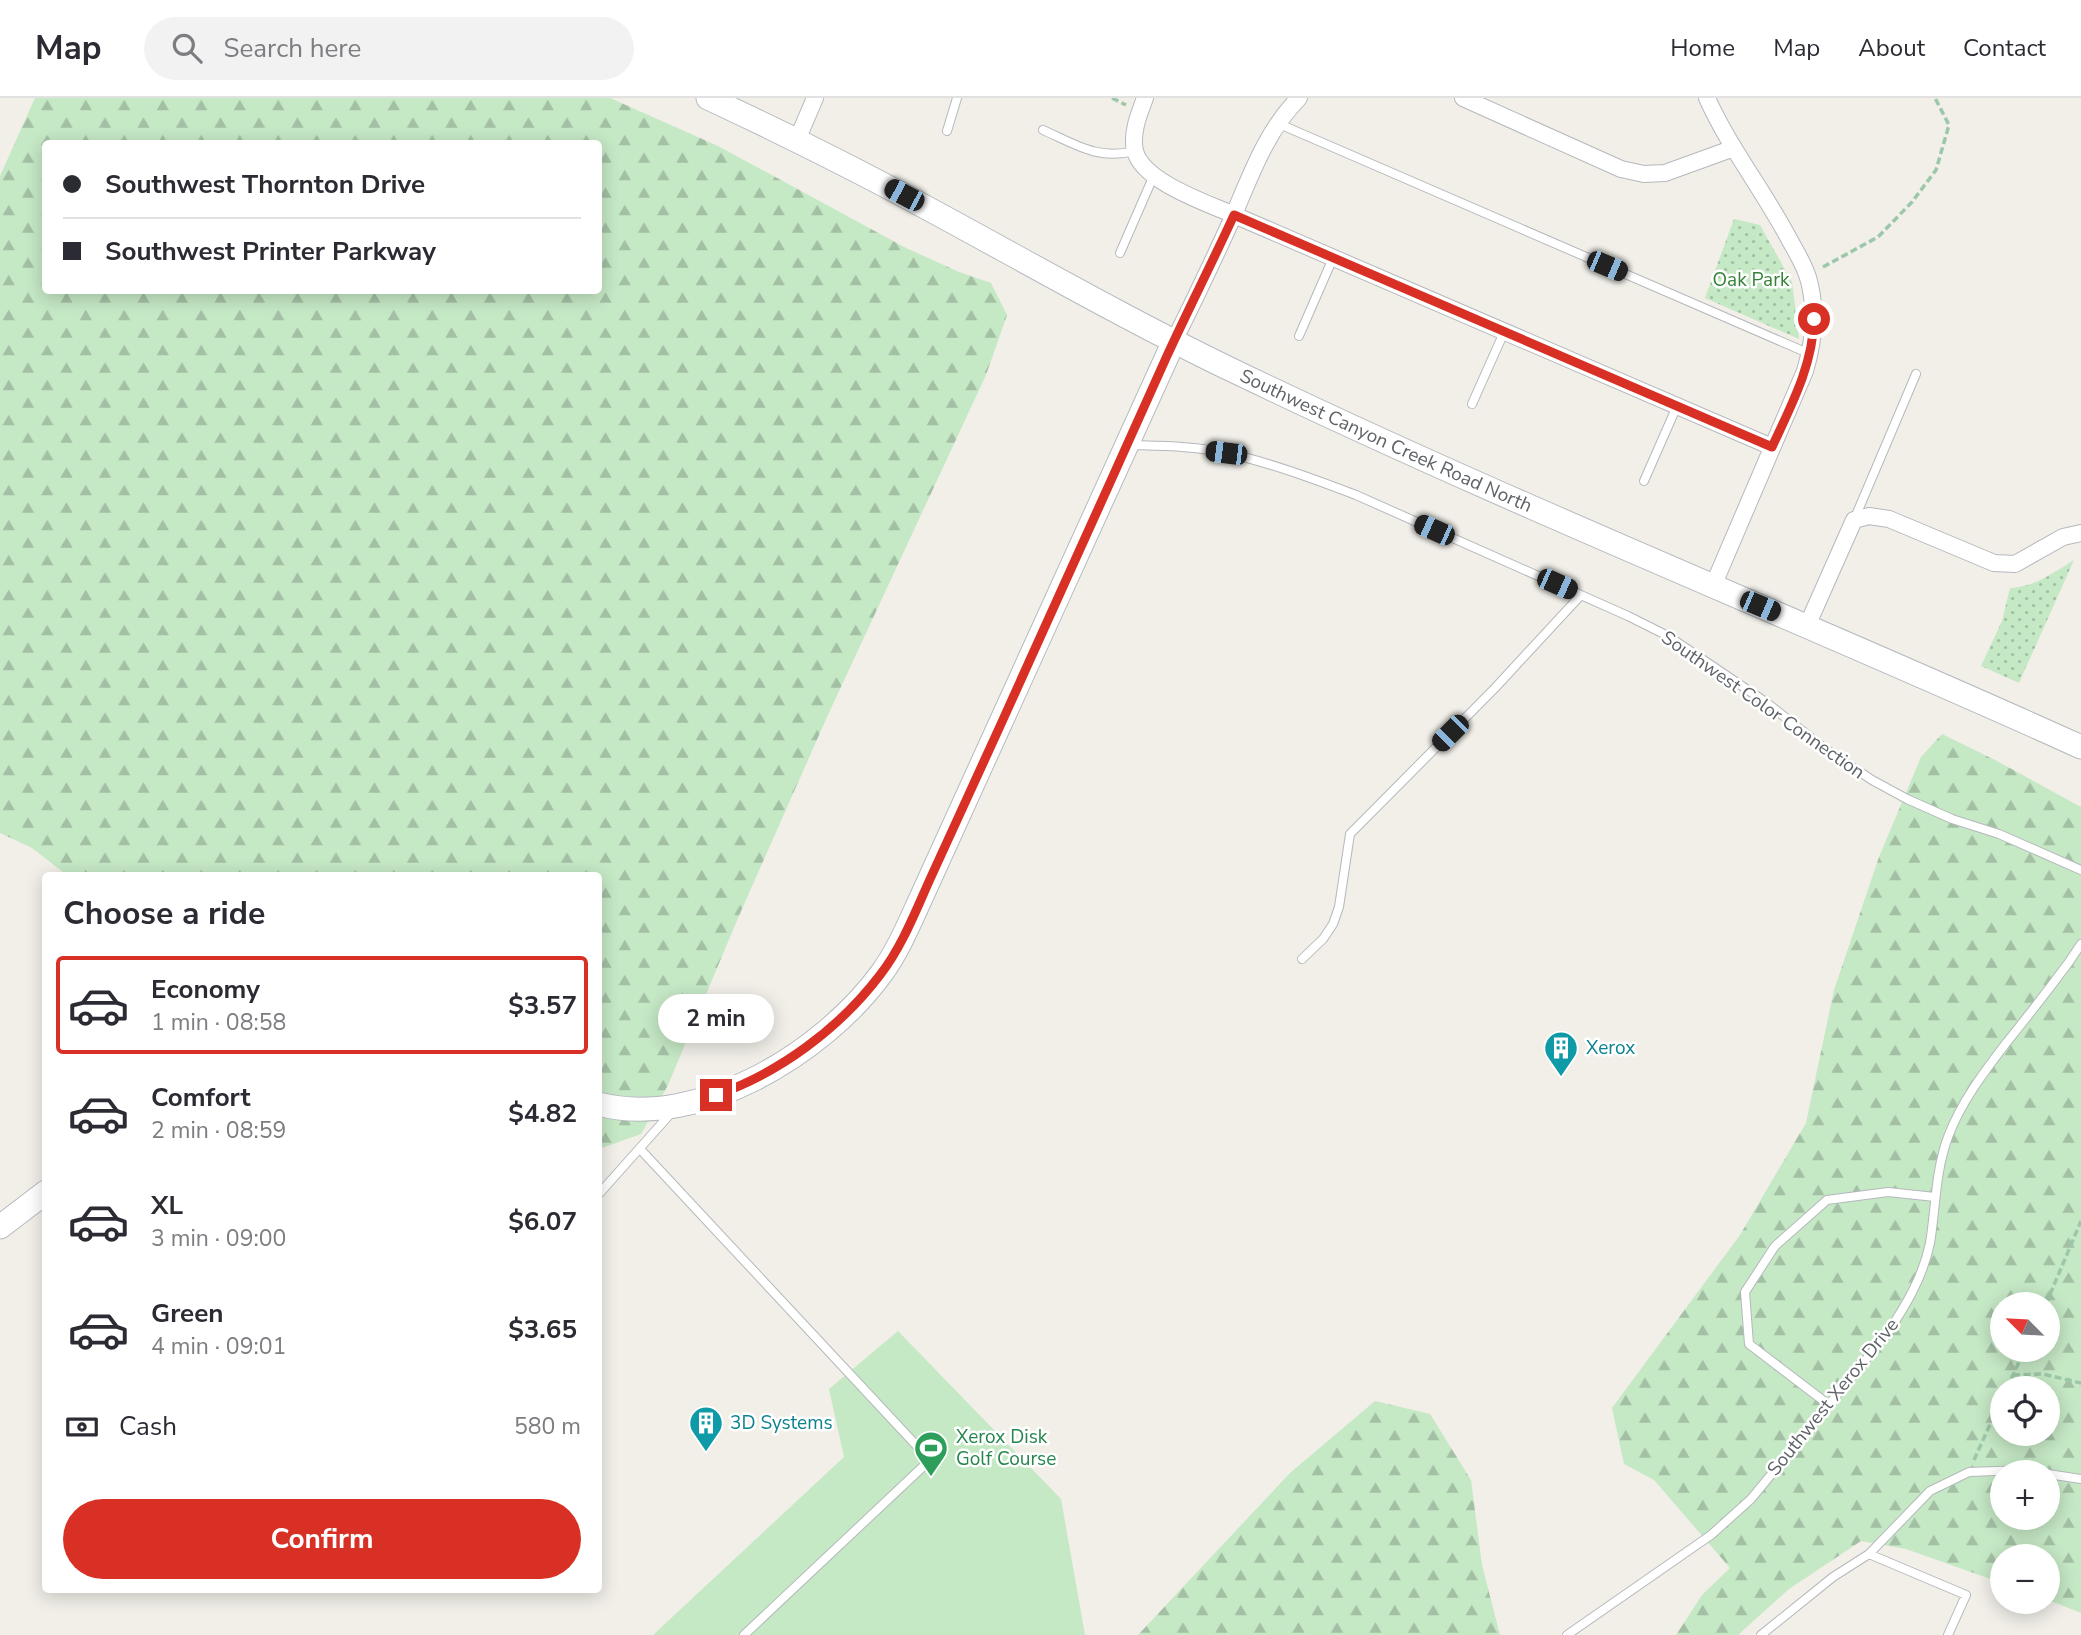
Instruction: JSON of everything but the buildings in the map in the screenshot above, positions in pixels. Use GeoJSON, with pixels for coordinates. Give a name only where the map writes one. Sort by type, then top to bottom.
{"type":"FeatureCollection","features":[{"type":"Feature","properties":{"kind":"main road","name":"Southwest Canyon Creek Road North"},"geometry":{"type":"LineString","coordinates":[[708,98],[797,140],[1174,341],[1307,406],[2081,747]]}},
{"type":"Feature","properties":{"kind":"main road"},"geometry":{"type":"LineString","coordinates":[[602,1105],[653,1110],[676,1107],[735,1088],[769,1072],[845,1015],[881,973],[926,887],[1174,341]]}},
{"type":"Feature","properties":{"kind":"main road"},"geometry":{"type":"LineString","coordinates":[[0,1227],[42,1195]]}},
{"type":"Feature","properties":{"kind":"street"},"geometry":{"type":"LineString","coordinates":[[797,140],[815,98]]}},
{"type":"Feature","properties":{"kind":"street"},"geometry":{"type":"LineString","coordinates":[[1145,98],[1134,132],[1135,151],[1144,166],[1171,186],[1772,447]]}},
{"type":"Feature","properties":{"kind":"street"},"geometry":{"type":"LineString","coordinates":[[1174,341],[1277,123],[1299,98]]}},
{"type":"Feature","properties":{"kind":"street"},"geometry":{"type":"LineString","coordinates":[[1463,98],[1497,105],[1621,169],[1644,174],[1665,173],[1734,148]]}},
{"type":"Feature","properties":{"kind":"street"},"geometry":{"type":"LineString","coordinates":[[1707,98],[1714,116],[1772,208],[1805,269],[1813,309],[1810,354],[1797,393],[1713,586]]}},
{"type":"Feature","properties":{"kind":"street"},"geometry":{"type":"LineString","coordinates":[[1807,626],[1854,520],[1869,516],[1889,519],[1994,563],[2015,564],[2063,537],[2081,533]]}},
{"type":"Feature","properties":{"kind":"lane"},"geometry":{"type":"LineString","coordinates":[[947,131],[957,98]]}},
{"type":"Feature","properties":{"kind":"lane"},"geometry":{"type":"LineString","coordinates":[[1277,123],[1810,354]]}},
{"type":"Feature","properties":{"kind":"lane"},"geometry":{"type":"LineString","coordinates":[[1043,130],[1096,153],[1117,155],[1135,151]]}},
{"type":"Feature","properties":{"kind":"lane"},"geometry":{"type":"LineString","coordinates":[[1120,253],[1154,175]]}},
{"type":"Feature","properties":{"kind":"lane"},"geometry":{"type":"LineString","coordinates":[[1299,336],[1333,258]]}},
{"type":"Feature","properties":{"kind":"lane"},"geometry":{"type":"LineString","coordinates":[[1472,404],[1505,330]]}},
{"type":"Feature","properties":{"kind":"lane"},"geometry":{"type":"LineString","coordinates":[[1854,520],[1916,374]]}},
{"type":"Feature","properties":{"kind":"lane"},"geometry":{"type":"LineString","coordinates":[[1644,481],[1677,407]]}},
{"type":"Feature","properties":{"kind":"lane","name":"Southwest Color Connection"},"geometry":{"type":"LineString","coordinates":[[1127,444],[1174,446],[1226,453],[1301,475],[1356,495],[1581,595],[1668,636],[1767,703],[1824,748],[1895,793],[2081,870]]}},
{"type":"Feature","properties":{"kind":"lane"},"geometry":{"type":"LineString","coordinates":[[1302,959],[1334,924],[1350,834],[1495,688],[1581,595]]}},
{"type":"Feature","properties":{"kind":"lane","name":"Southwest Xerox Drive"},"geometry":{"type":"LineString","coordinates":[[1567,1635],[1711,1535],[1751,1499],[1887,1334],[1921,1275],[1930,1242],[1938,1172],[1948,1137],[1963,1104],[2081,944]]}},
{"type":"Feature","properties":{"kind":"lane"},"geometry":{"type":"LineString","coordinates":[[602,1191],[676,1107]]}},
{"type":"Feature","properties":{"kind":"lane"},"geometry":{"type":"LineString","coordinates":[[640,1149],[930,1460],[744,1635]]}},
{"type":"Feature","properties":{"kind":"lane"},"geometry":{"type":"LineString","coordinates":[[1829,1405],[1749,1344],[1745,1292],[1775,1246],[1827,1200],[1888,1192],[1935,1197]]}},
{"type":"Feature","properties":{"kind":"lane"},"geometry":{"type":"LineString","coordinates":[[1761,1635],[1833,1577],[1869,1554],[1930,1491],[1969,1472],[1990,1471]]}},
{"type":"Feature","properties":{"kind":"lane"},"geometry":{"type":"LineString","coordinates":[[2060,1476],[2081,1479]]}},
{"type":"Feature","properties":{"kind":"lane"},"geometry":{"type":"LineString","coordinates":[[1869,1554],[1966,1595],[1948,1635]]}},
{"type":"Feature","properties":{"kind":"path"},"geometry":{"type":"LineString","coordinates":[[1824,267],[1878,237],[1912,202],[1936,170],[1949,125],[1935,98]]}},
{"type":"Feature","properties":{"kind":"path"},"geometry":{"type":"LineString","coordinates":[[2051,1292],[2081,1221]]}},
{"type":"Feature","properties":{"kind":"path"},"geometry":{"type":"LineString","coordinates":[[2019,1362],[2013,1375],[2043,1374],[2081,1383]]}},
{"type":"Feature","properties":{"kind":"path"},"geometry":{"type":"LineString","coordinates":[[1969,1472],[1990,1425]]}},
{"type":"Feature","properties":{"kind":"green space"},"geometry":{"type":"Polygon","coordinates":[[[35,98],[610,98],[718,146],[906,248],[991,283],[1007,315],[986,375],[827,717],[668,1085],[641,1134],[602,1148],[602,872],[63,872],[32,848],[0,833],[0,176],[35,98]]]}},
{"type":"Feature","properties":{"kind":"green space","name":"Oak Park"},"geometry":{"type":"Polygon","coordinates":[[[1734,219],[1760,225],[1792,282],[1799,339],[1705,298],[1734,219]]]}},
{"type":"Feature","properties":{"kind":"green space"},"geometry":{"type":"Polygon","coordinates":[[[2074,560],[2019,683],[1981,666],[2002,621],[2010,588],[2036,582],[2074,560]]]}},
{"type":"Feature","properties":{"kind":"green space"},"geometry":{"type":"Polygon","coordinates":[[[1942,734],[2081,807],[2081,1613],[2060,1605],[2060,1544],[1990,1544],[1990,1579],[1906,1549],[1861,1541],[1789,1589],[1738,1635],[1676,1635],[1702,1595],[1730,1568],[1654,1480],[1624,1464],[1612,1408],[1740,1235],[1806,1123],[1834,990],[1879,857],[1921,757],[1942,734]]]}},
{"type":"Feature","properties":{"kind":"green space","name":"Xerox Disk Golf Course"},"geometry":{"type":"Polygon","coordinates":[[[898,1331],[1061,1499],[1085,1635],[653,1635],[844,1457],[829,1389],[898,1331]]]}},
{"type":"Feature","properties":{"kind":"green space"},"geometry":{"type":"Polygon","coordinates":[[[1375,1401],[1430,1414],[1471,1480],[1482,1565],[1500,1635],[1138,1635],[1290,1473],[1375,1401]]]}},
{"type":"Feature","properties":{"kind":"place","name":"Xerox"},"geometry":{"type":"Point","coordinates":[1561,1078]}},
{"type":"Feature","properties":{"kind":"place","name":"3D Systems"},"geometry":{"type":"Point","coordinates":[706,1453]}},
{"type":"Feature","properties":{"kind":"place","name":"Xerox Disk Golf Course"},"geometry":{"type":"Point","coordinates":[931,1478]}},
{"type":"Feature","properties":{"kind":"route"},"geometry":{"type":"LineString","coordinates":[[716,1095],[769,1072],[800,1051],[858,1002],[891,958],[983,764],[1234,215],[1772,447],[1805,371],[1814,319]]}}]}
